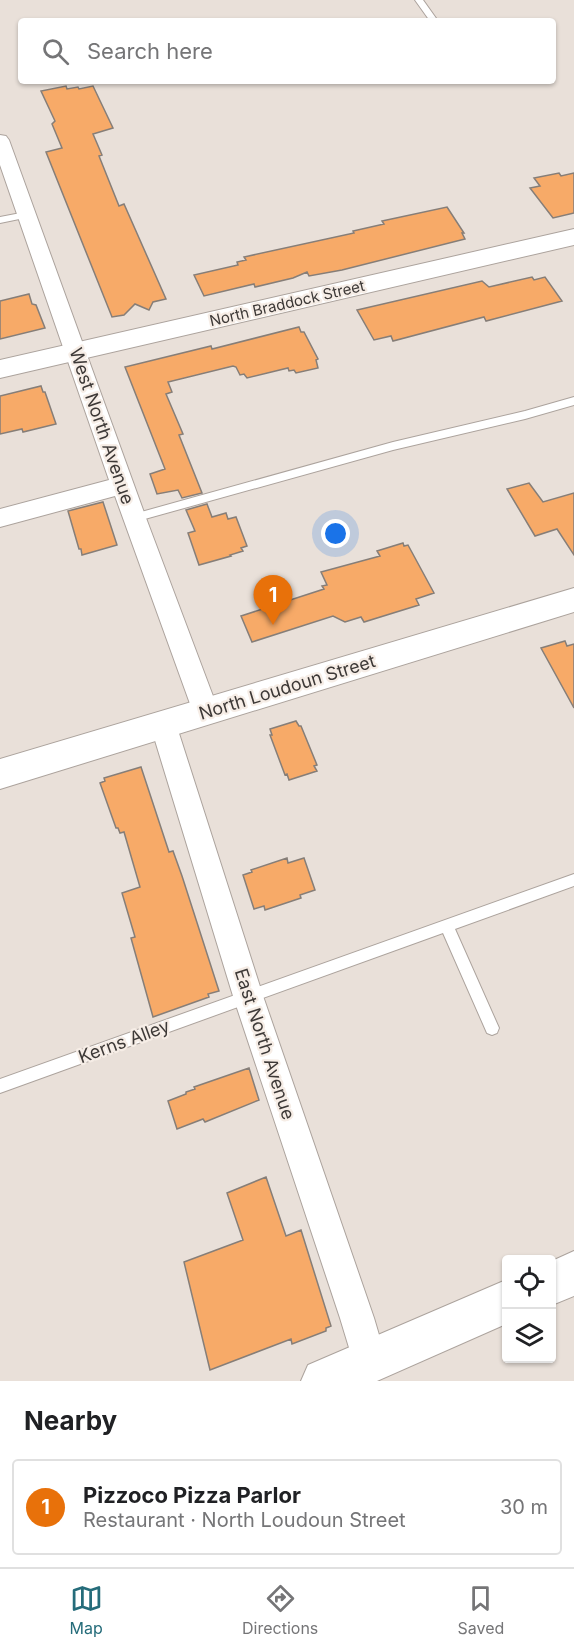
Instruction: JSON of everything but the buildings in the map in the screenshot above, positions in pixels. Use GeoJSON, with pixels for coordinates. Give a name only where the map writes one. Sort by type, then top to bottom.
{"type":"FeatureCollection","features":[{"type":"Feature","properties":{"kind":"main road"},"geometry":{"type":"LineString","coordinates":[[556,1281],[574,1273]]}},
{"type":"Feature","properties":{"kind":"main road"},"geometry":{"type":"LineString","coordinates":[[324,1381],[502,1304]]}},
{"type":"Feature","properties":{"kind":"street","name":"West North Avenue"},"geometry":{"type":"LineString","coordinates":[[0,140],[134,518],[206,712]]}},
{"type":"Feature","properties":{"kind":"street","name":"North Braddock Street"},"geometry":{"type":"LineString","coordinates":[[0,369],[574,237]]}},
{"type":"Feature","properties":{"kind":"street"},"geometry":{"type":"LineString","coordinates":[[0,518],[123,485]]}},
{"type":"Feature","properties":{"kind":"street","name":"North Loudoun Street"},"geometry":{"type":"LineString","coordinates":[[0,774],[574,600]]}},
{"type":"Feature","properties":{"kind":"street","name":"East North Avenue"},"geometry":{"type":"LineString","coordinates":[[163,724],[248,996],[357,1318],[369,1362]]}},
{"type":"Feature","properties":{"kind":"lane"},"geometry":{"type":"LineString","coordinates":[[419,0],[432,18]]}},
{"type":"Feature","properties":{"kind":"lane"},"geometry":{"type":"LineString","coordinates":[[0,220],[26,215]]}},
{"type":"Feature","properties":{"kind":"lane"},"geometry":{"type":"LineString","coordinates":[[134,518],[393,446],[574,401]]}},
{"type":"Feature","properties":{"kind":"lane","name":"Kerns Alley"},"geometry":{"type":"LineString","coordinates":[[0,1086],[574,880]]}},
{"type":"Feature","properties":{"kind":"lane"},"geometry":{"type":"LineString","coordinates":[[447,926],[492,1028]]}},
{"type":"Feature","properties":{"kind":"place","name":"Pizzoco Pizza Parlor"},"geometry":{"type":"Point","coordinates":[273,625]}}]}
